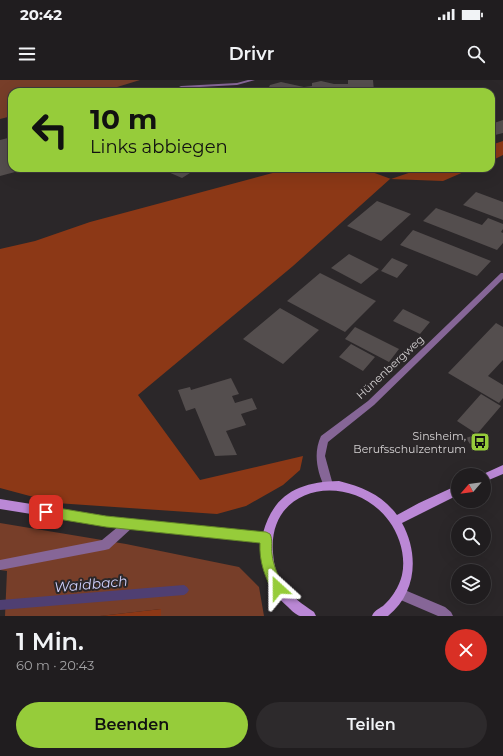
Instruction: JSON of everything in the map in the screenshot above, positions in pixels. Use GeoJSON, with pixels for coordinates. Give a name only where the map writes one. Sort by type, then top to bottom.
{"type":"FeatureCollection","features":[{"type":"Feature","properties":{"kind":"main road"},"geometry":{"type":"LineString","coordinates":[[491,475],[503,469]]}},
{"type":"Feature","properties":{"kind":"main road"},"geometry":{"type":"LineString","coordinates":[[310,616],[292,604],[278,588],[270,573],[266,554],[266,538],[272,519],[280,507],[291,497],[299,492],[314,487],[328,485],[341,486],[373,498],[386,509],[403,534],[407,548],[407,576],[400,594],[394,603],[378,616]]}},
{"type":"Feature","properties":{"kind":"main road"},"geometry":{"type":"LineString","coordinates":[[395,521],[451,493]]}},
{"type":"Feature","properties":{"kind":"main road"},"geometry":{"type":"LineString","coordinates":[[0,504],[129,524],[266,538]]}},
{"type":"Feature","properties":{"kind":"street"},"geometry":{"type":"LineString","coordinates":[[180,87],[237,84],[253,80]]}},
{"type":"Feature","properties":{"kind":"street","name":"Hünenbergweg"},"geometry":{"type":"LineString","coordinates":[[328,485],[320,452],[320,445],[324,439],[371,403],[503,275]]}},
{"type":"Feature","properties":{"kind":"street"},"geometry":{"type":"LineString","coordinates":[[0,565],[105,545],[129,524]]}},
{"type":"Feature","properties":{"kind":"street"},"geometry":{"type":"LineString","coordinates":[[400,594],[447,616]]}},
{"type":"Feature","properties":{"kind":"shaded area"},"geometry":{"type":"Polygon","coordinates":[[[0,80],[140,80],[114,88],[8,88],[8,117],[0,119],[0,80]]]}},
{"type":"Feature","properties":{"kind":"shaded area"},"geometry":{"type":"Polygon","coordinates":[[[503,141],[503,155],[495,159],[495,144],[503,141]]]}},
{"type":"Feature","properties":{"kind":"shaded area"},"geometry":{"type":"Polygon","coordinates":[[[276,172],[372,172],[391,179],[411,172],[464,172],[443,181],[390,179],[293,266],[138,395],[200,480],[303,456],[300,470],[283,485],[246,506],[217,514],[56,503],[0,488],[0,249],[35,241],[90,222],[276,172]]]}},
{"type":"Feature","properties":{"kind":"shaded area"},"geometry":{"type":"Polygon","coordinates":[[[0,523],[126,544],[239,567],[259,587],[264,616],[161,616],[161,609],[100,616],[5,616],[7,571],[0,570],[0,523]]]}},
{"type":"Feature","properties":{"kind":"shaded area"},"geometry":{"type":"Polygon","coordinates":[[[161,609],[161,616],[100,616],[161,609]]]}},
{"type":"Feature","properties":{"kind":"building"},"geometry":{"type":"Polygon","coordinates":[[[348,80],[373,80],[374,88],[268,88],[270,85],[281,82],[304,87],[312,86],[312,83],[321,81],[334,84],[348,84],[348,80]]]}},
{"type":"Feature","properties":{"kind":"building"},"geometry":{"type":"Polygon","coordinates":[[[503,120],[503,133],[495,135],[495,123],[503,120]]]}},
{"type":"Feature","properties":{"kind":"building"},"geometry":{"type":"Polygon","coordinates":[[[8,138],[8,172],[15,172],[0,176],[0,140],[8,138]]]}},
{"type":"Feature","properties":{"kind":"building"},"geometry":{"type":"Polygon","coordinates":[[[168,172],[192,172],[182,178],[168,172]]]}},
{"type":"Feature","properties":{"kind":"building"},"geometry":{"type":"Polygon","coordinates":[[[476,192],[503,202],[503,220],[463,205],[476,192]]]}},
{"type":"Feature","properties":{"kind":"building"},"geometry":{"type":"Polygon","coordinates":[[[377,201],[411,214],[381,241],[347,226],[377,201]]]}},
{"type":"Feature","properties":{"kind":"building"},"geometry":{"type":"Polygon","coordinates":[[[436,208],[482,225],[488,218],[503,224],[503,229],[501,232],[503,233],[503,243],[497,250],[423,221],[436,208]]]}},
{"type":"Feature","properties":{"kind":"building"},"geometry":{"type":"Polygon","coordinates":[[[413,230],[491,261],[477,276],[400,245],[413,230]]]}},
{"type":"Feature","properties":{"kind":"building"},"geometry":{"type":"Polygon","coordinates":[[[349,254],[379,269],[361,284],[331,268],[349,254]]]}},
{"type":"Feature","properties":{"kind":"building"},"geometry":{"type":"Polygon","coordinates":[[[392,258],[408,265],[397,278],[381,271],[392,258]]]}},
{"type":"Feature","properties":{"kind":"building"},"geometry":{"type":"Polygon","coordinates":[[[320,273],[376,301],[345,332],[287,301],[320,273]]]}},
{"type":"Feature","properties":{"kind":"building"},"geometry":{"type":"Polygon","coordinates":[[[280,308],[319,330],[283,364],[243,339],[280,308]]]}},
{"type":"Feature","properties":{"kind":"building"},"geometry":{"type":"Polygon","coordinates":[[[403,309],[430,322],[420,334],[393,321],[403,309]]]}},
{"type":"Feature","properties":{"kind":"building"},"geometry":{"type":"Polygon","coordinates":[[[496,323],[503,327],[503,360],[488,376],[503,385],[503,398],[499,403],[448,373],[496,323]]]}},
{"type":"Feature","properties":{"kind":"building"},"geometry":{"type":"Polygon","coordinates":[[[355,327],[399,349],[389,362],[345,339],[355,327]]]}},
{"type":"Feature","properties":{"kind":"building"},"geometry":{"type":"Polygon","coordinates":[[[351,344],[375,357],[363,371],[339,357],[351,344]]]}},
{"type":"Feature","properties":{"kind":"building"},"geometry":{"type":"Polygon","coordinates":[[[231,378],[239,394],[232,396],[235,403],[252,398],[257,409],[241,414],[246,425],[226,431],[237,455],[215,456],[195,408],[186,411],[178,390],[190,387],[191,390],[231,378]]]}},
{"type":"Feature","properties":{"kind":"building"},"geometry":{"type":"Polygon","coordinates":[[[481,394],[501,406],[477,434],[457,421],[481,394]]]}},
{"type":"Feature","properties":{"kind":"building"},"geometry":{"type":"Polygon","coordinates":[[[481,433],[485,438],[470,444],[466,438],[481,433]]]}},
{"type":"Feature","properties":{"kind":"waterway","name":"Waidbach"},"geometry":{"type":"LineString","coordinates":[[0,605],[184,590]]}},
{"type":"Feature","properties":{"kind":"place","name":"Sinsheim, Berufsschulzentrum"},"geometry":{"type":"Point","coordinates":[480,442]}},
{"type":"Feature","properties":{"kind":"route"},"geometry":{"type":"LineString","coordinates":[[46,512],[106,521],[266,538],[266,554],[270,573],[278,588]]}}]}
